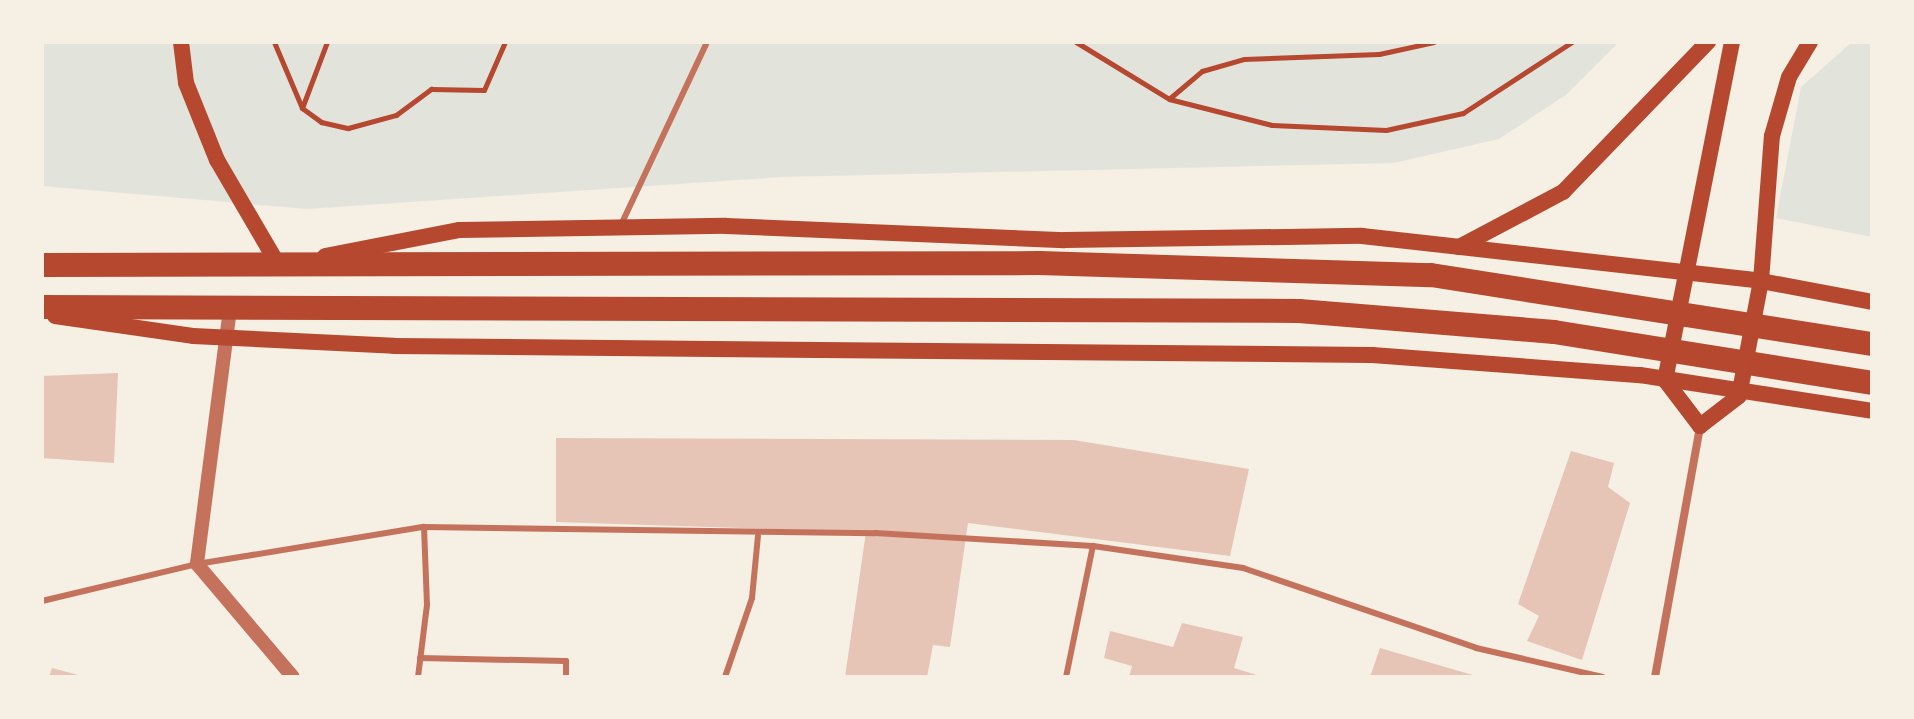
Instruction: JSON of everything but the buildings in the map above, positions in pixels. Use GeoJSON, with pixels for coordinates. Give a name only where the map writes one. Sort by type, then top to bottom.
{"type":"FeatureCollection","features":[{"type":"Feature","properties":{"kind":"highway"},"geometry":{"type":"LineString","coordinates":[[42,265],[273,267],[517,262],[1039,263],[1431,275],[1872,344]]}},
{"type":"Feature","properties":{"kind":"highway"},"geometry":{"type":"LineString","coordinates":[[42,307],[310,310],[519,306],[1399,315],[1554,332],[1872,383]]}},
{"type":"Feature","properties":{"kind":"main road"},"geometry":{"type":"LineString","coordinates":[[181,42],[186,83],[217,160],[263,228],[273,267],[459,230],[620,228],[1065,240],[1362,236],[1761,281],[1872,302]]}},
{"type":"Feature","properties":{"kind":"main road"},"geometry":{"type":"LineString","coordinates":[[1459,247],[1563,192],[1708,42]]}},
{"type":"Feature","properties":{"kind":"main road"},"geometry":{"type":"LineString","coordinates":[[1732,42],[1718,87],[1688,273],[1665,380],[1700,426],[1739,396],[1761,281],[1772,136],[1789,77],[1810,42]]}},
{"type":"Feature","properties":{"kind":"main road"},"geometry":{"type":"LineString","coordinates":[[42,314],[226,338],[1372,355],[1665,380],[1739,396],[1872,411]]}},
{"type":"Feature","properties":{"kind":"street"},"geometry":{"type":"LineString","coordinates":[[230,309],[197,564],[293,677]]}},
{"type":"Feature","properties":{"kind":"street"},"geometry":{"type":"LineString","coordinates":[[1655,677],[1700,426]]}},
{"type":"Feature","properties":{"kind":"lane"},"geometry":{"type":"LineString","coordinates":[[620,228],[707,42]]}},
{"type":"Feature","properties":{"kind":"lane"},"geometry":{"type":"LineString","coordinates":[[418,677],[424,527]]}},
{"type":"Feature","properties":{"kind":"lane"},"geometry":{"type":"LineString","coordinates":[[42,601],[197,564],[424,527],[758,536],[875,533],[1093,546],[1243,568],[1476,648],[1603,677]]}},
{"type":"Feature","properties":{"kind":"lane"},"geometry":{"type":"LineString","coordinates":[[725,677],[752,598],[758,536]]}},
{"type":"Feature","properties":{"kind":"lane"},"geometry":{"type":"LineString","coordinates":[[1066,677],[1093,546]]}},
{"type":"Feature","properties":{"kind":"lane"},"geometry":{"type":"LineString","coordinates":[[420,658],[566,661],[566,677]]}},
{"type":"Feature","properties":{"kind":"path"},"geometry":{"type":"LineString","coordinates":[[274,42],[302,108],[321,122],[348,128],[396,115],[431,89],[484,90],[505,42]]}},
{"type":"Feature","properties":{"kind":"path"},"geometry":{"type":"LineString","coordinates":[[302,108],[327,42]]}},
{"type":"Feature","properties":{"kind":"path"},"geometry":{"type":"LineString","coordinates":[[1076,42],[1169,99],[1272,125],[1386,130],[1463,113],[1572,42]]}},
{"type":"Feature","properties":{"kind":"path"},"geometry":{"type":"LineString","coordinates":[[1169,99],[1202,71],[1244,59],[1379,54],[1434,42]]}},
{"type":"Feature","properties":{"kind":"shaded area"},"geometry":{"type":"Polygon","coordinates":[[[42,42],[1619,42],[1566,95],[1499,139],[1394,163],[782,177],[307,209],[42,186],[42,42]]]}},
{"type":"Feature","properties":{"kind":"shaded area"},"geometry":{"type":"Polygon","coordinates":[[[1852,42],[1872,42],[1872,237],[1776,218],[1801,87],[1852,42]]]}}]}
